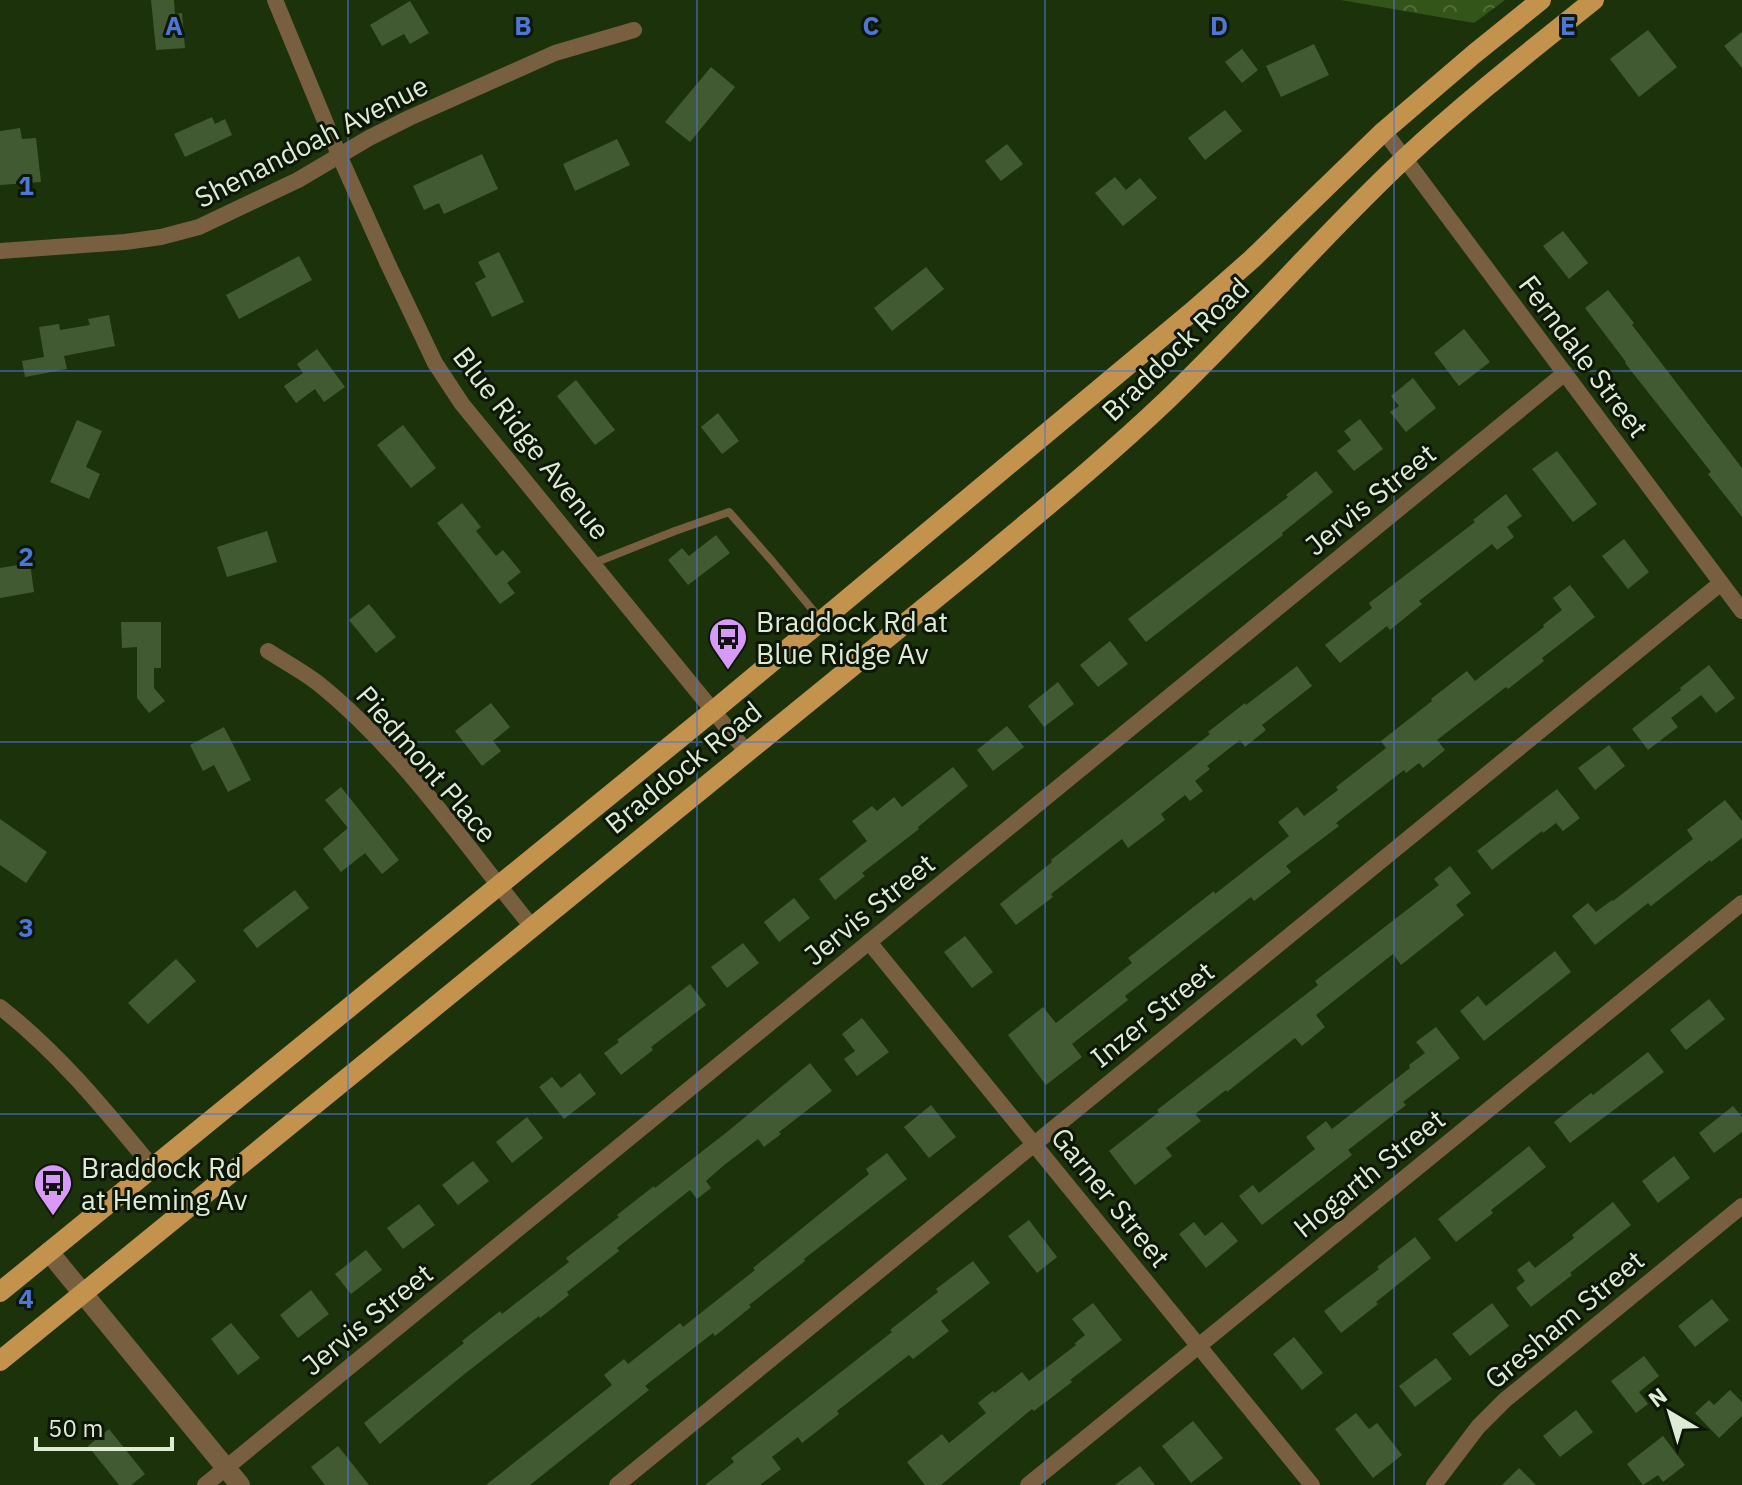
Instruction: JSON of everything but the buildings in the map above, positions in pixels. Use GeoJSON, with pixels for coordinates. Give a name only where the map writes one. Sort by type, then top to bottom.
{"type":"FeatureCollection","features":[{"type":"Feature","properties":{"kind":"main road","name":"Braddock Road"},"geometry":{"type":"LineString","coordinates":[[0,1292],[713,711],[1205,300],[1252,259],[1384,131],[1541,0]]}},
{"type":"Feature","properties":{"kind":"main road","name":"Braddock Road"},"geometry":{"type":"LineString","coordinates":[[0,1361],[978,564],[1165,402],[1405,158],[1594,0]]}},
{"type":"Feature","properties":{"kind":"street","name":"Blue Ridge Avenue"},"geometry":{"type":"LineString","coordinates":[[275,0],[339,155],[435,363],[462,404],[746,751]]}},
{"type":"Feature","properties":{"kind":"street","name":"Shenandoah Avenue"},"geometry":{"type":"LineString","coordinates":[[0,251],[125,242],[199,227],[298,180],[409,118],[555,53],[634,30]]}},
{"type":"Feature","properties":{"kind":"street","name":"Ferndale Street"},"geometry":{"type":"LineString","coordinates":[[1384,131],[1742,611]]}},
{"type":"Feature","properties":{"kind":"street","name":"Jervis Street"},"geometry":{"type":"LineString","coordinates":[[205,1485],[1565,373]]}},
{"type":"Feature","properties":{"kind":"street","name":"Inzer Street"},"geometry":{"type":"LineString","coordinates":[[617,1485],[1721,583]]}},
{"type":"Feature","properties":{"kind":"street","name":"Piedmont Place"},"geometry":{"type":"LineString","coordinates":[[268,651],[316,682],[373,733],[532,927]]}},
{"type":"Feature","properties":{"kind":"street","name":"Hogarth Street"},"geometry":{"type":"LineString","coordinates":[[1028,1485],[1742,903]]}},
{"type":"Feature","properties":{"kind":"street","name":"Garner Street"},"geometry":{"type":"LineString","coordinates":[[869,942],[1312,1485]]}},
{"type":"Feature","properties":{"kind":"street"},"geometry":{"type":"LineString","coordinates":[[0,1007],[24,1026],[87,1088],[153,1168]]}},
{"type":"Feature","properties":{"kind":"street","name":"Gresham Street"},"geometry":{"type":"LineString","coordinates":[[1434,1485],[1478,1427],[1505,1400],[1742,1206]]}},
{"type":"Feature","properties":{"kind":"street"},"geometry":{"type":"LineString","coordinates":[[49,1252],[240,1485]]}},
{"type":"Feature","properties":{"kind":"lane"},"geometry":{"type":"LineString","coordinates":[[592,564],[729,512],[821,621]]}},
{"type":"Feature","properties":{"kind":"green space"},"geometry":{"type":"Polygon","coordinates":[[[1341,0],[1505,0],[1474,23],[1341,0]]]}},
{"type":"Feature","properties":{"kind":"place","name":"Braddock Rd at Blue Ridge Av"},"geometry":{"type":"Point","coordinates":[728,671]}},
{"type":"Feature","properties":{"kind":"place","name":"Braddock Rd at Heming Av"},"geometry":{"type":"Point","coordinates":[53,1217]}}]}
